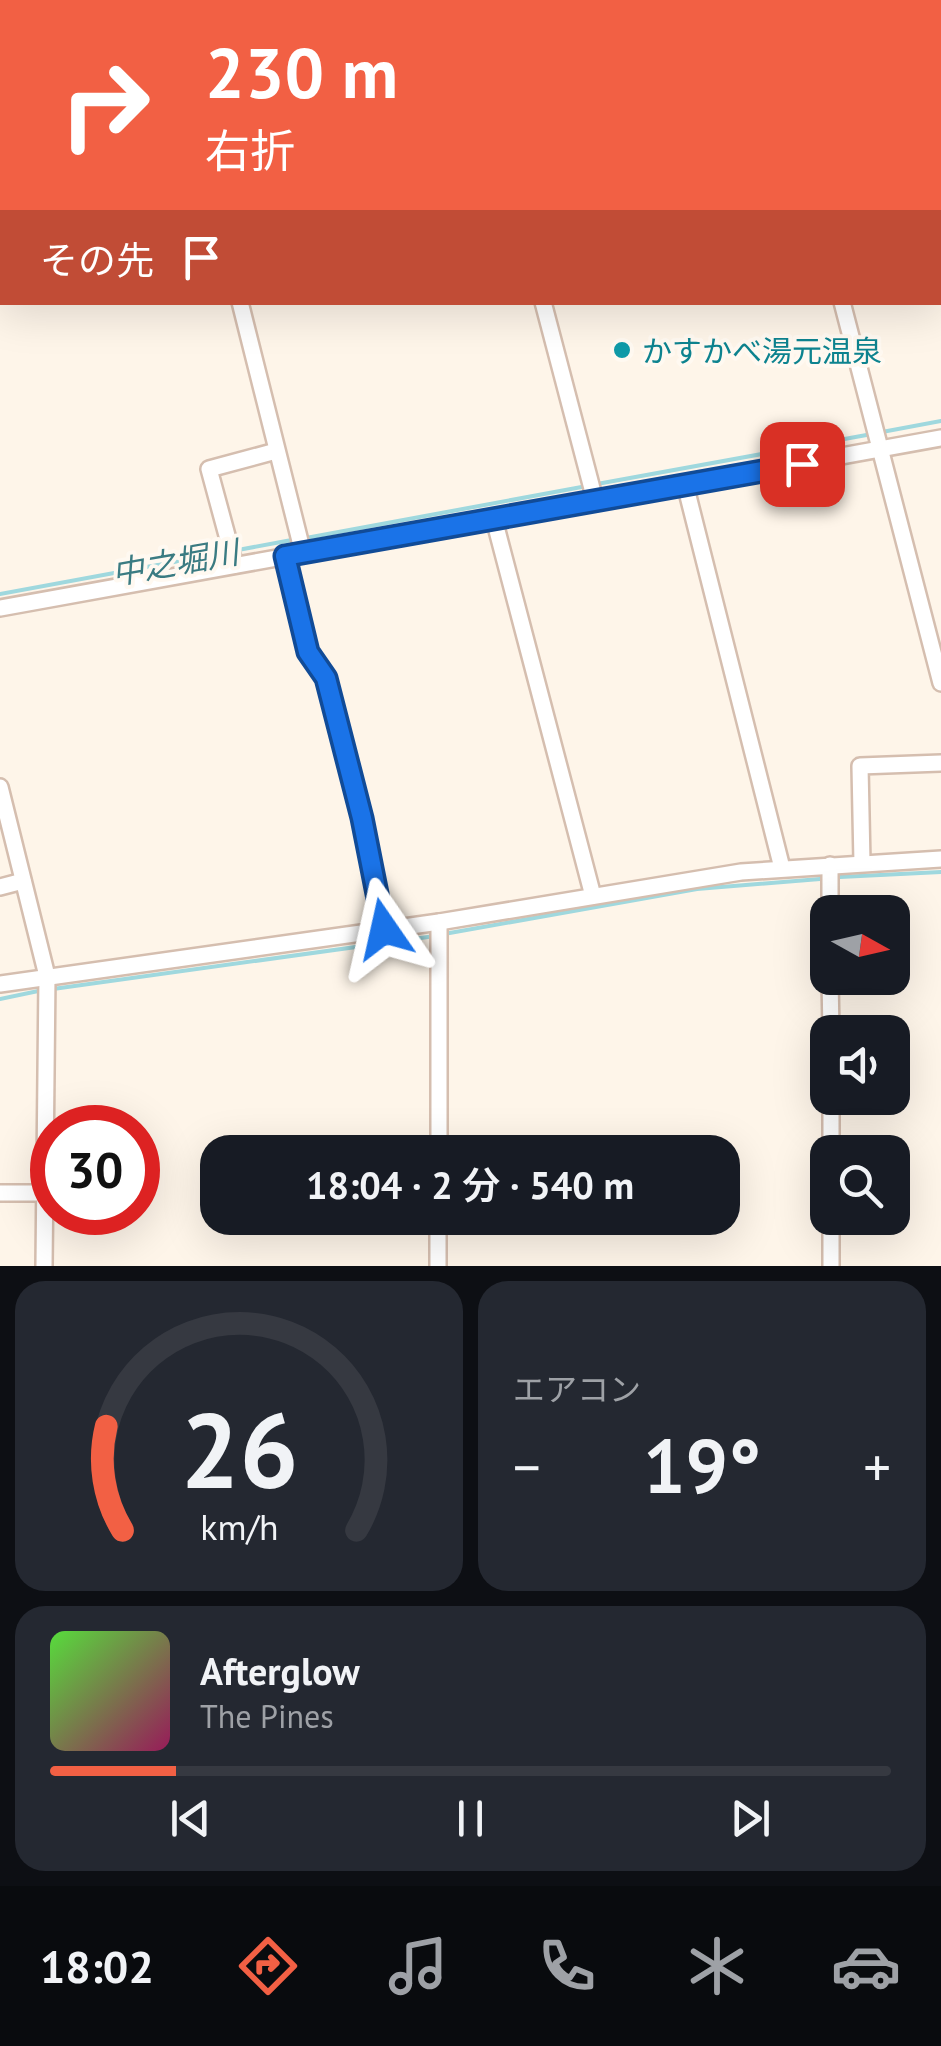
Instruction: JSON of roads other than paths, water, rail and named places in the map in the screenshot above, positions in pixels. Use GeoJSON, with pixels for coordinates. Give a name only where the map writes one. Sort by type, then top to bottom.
{"type":"FeatureCollection","features":[{"type":"Feature","properties":{"kind":"street"},"geometry":{"type":"LineString","coordinates":[[241,305],[303,552]]}},
{"type":"Feature","properties":{"kind":"street"},"geometry":{"type":"LineString","coordinates":[[544,305],[592,491]]}},
{"type":"Feature","properties":{"kind":"street"},"geometry":{"type":"LineString","coordinates":[[843,305],[941,683]]}},
{"type":"Feature","properties":{"kind":"street"},"geometry":{"type":"LineString","coordinates":[[0,608],[494,519],[592,491],[686,484],[941,438]]}},
{"type":"Feature","properties":{"kind":"street"},"geometry":{"type":"LineString","coordinates":[[235,565],[209,469],[276,451]]}},
{"type":"Feature","properties":{"kind":"street"},"geometry":{"type":"LineString","coordinates":[[686,484],[782,868]]}},
{"type":"Feature","properties":{"kind":"street"},"geometry":{"type":"LineString","coordinates":[[494,519],[593,896]]}},
{"type":"Feature","properties":{"kind":"street"},"geometry":{"type":"LineString","coordinates":[[285,556],[308,652],[326,678],[362,818],[384,929]]}},
{"type":"Feature","properties":{"kind":"street"},"geometry":{"type":"LineString","coordinates":[[862,863],[860,766],[941,763]]}},
{"type":"Feature","properties":{"kind":"street"},"geometry":{"type":"LineString","coordinates":[[0,787],[46,985],[45,1105]]}},
{"type":"Feature","properties":{"kind":"street"},"geometry":{"type":"LineString","coordinates":[[0,984],[46,985],[384,929],[439,930],[593,896],[782,868],[941,860]]}},
{"type":"Feature","properties":{"kind":"street"},"geometry":{"type":"LineString","coordinates":[[830,865],[830,895]]}},
{"type":"Feature","properties":{"kind":"street"},"geometry":{"type":"LineString","coordinates":[[0,887],[23,881]]}},
{"type":"Feature","properties":{"kind":"street"},"geometry":{"type":"LineString","coordinates":[[439,930],[439,1135]]}},
{"type":"Feature","properties":{"kind":"street"},"geometry":{"type":"LineString","coordinates":[[0,1192],[30,1193]]}},
{"type":"Feature","properties":{"kind":"street"},"geometry":{"type":"LineString","coordinates":[[44,1235],[44,1266]]}},
{"type":"Feature","properties":{"kind":"street"},"geometry":{"type":"LineString","coordinates":[[438,1235],[438,1266]]}},
{"type":"Feature","properties":{"kind":"street"},"geometry":{"type":"LineString","coordinates":[[831,1235],[832,1266]]}},
{"type":"Feature","properties":{"kind":"waterway","name":"中之堀川"},"geometry":{"type":"LineString","coordinates":[[882,432],[941,421]]}},
{"type":"Feature","properties":{"kind":"waterway","name":"中之堀川"},"geometry":{"type":"LineString","coordinates":[[597,484],[872,434]]}},
{"type":"Feature","properties":{"kind":"waterway","name":"中之堀川"},"geometry":{"type":"LineString","coordinates":[[306,538],[587,486]]}},
{"type":"Feature","properties":{"kind":"waterway","name":"中之堀川"},"geometry":{"type":"LineString","coordinates":[[238,550],[297,539]]}},
{"type":"Feature","properties":{"kind":"waterway","name":"中之堀川"},"geometry":{"type":"LineString","coordinates":[[0,594],[228,552]]}},
{"type":"Feature","properties":{"kind":"waterway"},"geometry":{"type":"LineString","coordinates":[[840,877],[941,872]]}},
{"type":"Feature","properties":{"kind":"waterway"},"geometry":{"type":"LineString","coordinates":[[444,934],[697,889],[820,879]]}},
{"type":"Feature","properties":{"kind":"waterway"},"geometry":{"type":"LineString","coordinates":[[53,989],[435,936]]}},
{"type":"Feature","properties":{"kind":"waterway"},"geometry":{"type":"LineString","coordinates":[[0,999],[43,990]]}},
{"type":"Feature","properties":{"kind":"place","name":"かすかべ湯元温泉"},"geometry":{"type":"Point","coordinates":[622,350]}}]}
